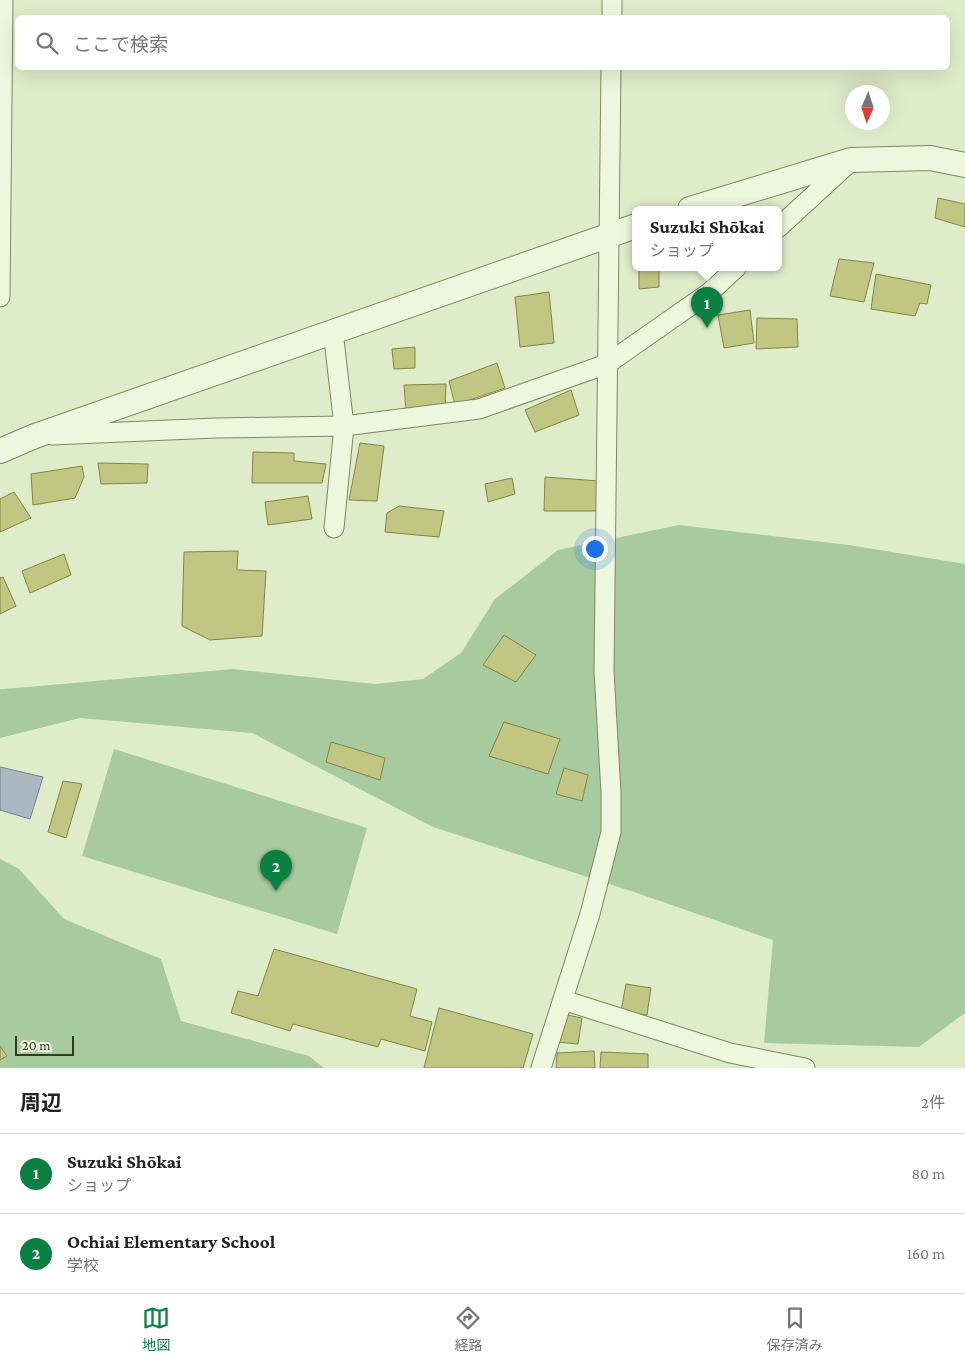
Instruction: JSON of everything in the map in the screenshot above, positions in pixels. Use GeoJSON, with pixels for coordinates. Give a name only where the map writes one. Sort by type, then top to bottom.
{"type":"FeatureCollection","features":[{"type":"Feature","properties":{"kind":"street"},"geometry":{"type":"LineString","coordinates":[[0,297],[4,0]]}},
{"type":"Feature","properties":{"kind":"street"},"geometry":{"type":"LineString","coordinates":[[612,0],[612,15]]}},
{"type":"Feature","properties":{"kind":"street"},"geometry":{"type":"LineString","coordinates":[[541,1068],[590,914],[611,832],[611,793],[604,671],[611,70]]}},
{"type":"Feature","properties":{"kind":"street"},"geometry":{"type":"LineString","coordinates":[[700,206],[852,160],[930,158],[965,166]]}},
{"type":"Feature","properties":{"kind":"street"},"geometry":{"type":"LineString","coordinates":[[782,224],[852,160]]}},
{"type":"Feature","properties":{"kind":"street"},"geometry":{"type":"LineString","coordinates":[[0,451],[36,436],[632,227]]}},
{"type":"Feature","properties":{"kind":"street"},"geometry":{"type":"LineString","coordinates":[[36,436],[344,426],[479,409],[607,364],[710,292],[733,271]]}},
{"type":"Feature","properties":{"kind":"street"},"geometry":{"type":"LineString","coordinates":[[333,331],[344,426],[334,528]]}},
{"type":"Feature","properties":{"kind":"street"},"geometry":{"type":"LineString","coordinates":[[563,1000],[730,1053],[805,1068]]}},
{"type":"Feature","properties":{"kind":"green space"},"geometry":{"type":"Polygon","coordinates":[[[679,525],[849,545],[965,564],[965,1013],[919,1047],[764,1043],[773,940],[634,892],[433,827],[252,733],[80,718],[0,738],[0,689],[233,669],[375,684],[423,679],[461,653],[495,599],[558,550],[679,525]]]}},
{"type":"Feature","properties":{"kind":"green space"},"geometry":{"type":"Polygon","coordinates":[[[114,749],[367,828],[337,934],[82,856],[114,749]]]}},
{"type":"Feature","properties":{"kind":"green space"},"geometry":{"type":"Polygon","coordinates":[[[0,859],[19,869],[64,919],[161,959],[181,1021],[309,1056],[324,1068],[0,1068],[0,859]]]}},
{"type":"Feature","properties":{"kind":"shaded area"},"geometry":{"type":"Polygon","coordinates":[[[0,767],[43,777],[30,819],[0,810],[0,767]]]}},
{"type":"Feature","properties":{"kind":"building"},"geometry":{"type":"Polygon","coordinates":[[[938,198],[965,204],[965,227],[935,218],[938,198]]]}},
{"type":"Feature","properties":{"kind":"building"},"geometry":{"type":"Polygon","coordinates":[[[839,259],[874,263],[864,302],[830,296],[839,259]]]}},
{"type":"Feature","properties":{"kind":"building"},"geometry":{"type":"Polygon","coordinates":[[[639,271],[659,271],[659,287],[639,289],[639,271]]]}},
{"type":"Feature","properties":{"kind":"building"},"geometry":{"type":"Polygon","coordinates":[[[876,274],[931,285],[927,304],[920,303],[915,316],[871,309],[876,274]]]}},
{"type":"Feature","properties":{"kind":"building"},"geometry":{"type":"Polygon","coordinates":[[[549,292],[554,343],[520,347],[515,297],[549,292]]]}},
{"type":"Feature","properties":{"kind":"building"},"geometry":{"type":"Polygon","coordinates":[[[750,310],[754,343],[724,348],[718,315],[750,310]]]}},
{"type":"Feature","properties":{"kind":"building"},"geometry":{"type":"Polygon","coordinates":[[[757,318],[797,319],[798,347],[756,349],[757,318]]]}},
{"type":"Feature","properties":{"kind":"building"},"geometry":{"type":"Polygon","coordinates":[[[415,347],[415,368],[394,369],[392,349],[415,347]]]}},
{"type":"Feature","properties":{"kind":"building"},"geometry":{"type":"Polygon","coordinates":[[[497,363],[505,388],[455,405],[449,381],[497,363]]]}},
{"type":"Feature","properties":{"kind":"building"},"geometry":{"type":"Polygon","coordinates":[[[446,384],[445,408],[406,411],[404,385],[446,384]]]}},
{"type":"Feature","properties":{"kind":"building"},"geometry":{"type":"Polygon","coordinates":[[[571,390],[579,415],[535,432],[525,410],[571,390]]]}},
{"type":"Feature","properties":{"kind":"building"},"geometry":{"type":"Polygon","coordinates":[[[360,443],[384,446],[377,501],[349,500],[360,443]]]}},
{"type":"Feature","properties":{"kind":"building"},"geometry":{"type":"Polygon","coordinates":[[[253,452],[294,453],[294,461],[326,464],[322,483],[252,483],[253,452]]]}},
{"type":"Feature","properties":{"kind":"building"},"geometry":{"type":"Polygon","coordinates":[[[98,463],[148,464],[147,483],[101,484],[98,463]]]}},
{"type":"Feature","properties":{"kind":"building"},"geometry":{"type":"Polygon","coordinates":[[[82,466],[84,477],[75,498],[33,505],[31,474],[82,466]]]}},
{"type":"Feature","properties":{"kind":"building"},"geometry":{"type":"Polygon","coordinates":[[[545,477],[599,481],[598,511],[544,511],[545,477]]]}},
{"type":"Feature","properties":{"kind":"building"},"geometry":{"type":"Polygon","coordinates":[[[512,478],[515,494],[488,502],[485,484],[512,478]]]}},
{"type":"Feature","properties":{"kind":"building"},"geometry":{"type":"Polygon","coordinates":[[[14,492],[31,518],[0,532],[0,499],[14,492]]]}},
{"type":"Feature","properties":{"kind":"building"},"geometry":{"type":"Polygon","coordinates":[[[308,496],[312,519],[268,525],[265,502],[308,496]]]}},
{"type":"Feature","properties":{"kind":"building"},"geometry":{"type":"Polygon","coordinates":[[[399,506],[444,511],[439,537],[385,532],[387,513],[399,506]]]}},
{"type":"Feature","properties":{"kind":"building"},"geometry":{"type":"Polygon","coordinates":[[[238,551],[237,570],[266,571],[262,636],[210,640],[182,626],[184,552],[238,551]]]}},
{"type":"Feature","properties":{"kind":"building"},"geometry":{"type":"Polygon","coordinates":[[[64,554],[71,575],[30,593],[22,571],[64,554]]]}},
{"type":"Feature","properties":{"kind":"building"},"geometry":{"type":"Polygon","coordinates":[[[3,577],[16,606],[0,614],[0,578],[3,577]]]}},
{"type":"Feature","properties":{"kind":"building"},"geometry":{"type":"Polygon","coordinates":[[[504,635],[536,655],[516,682],[483,665],[504,635]]]}},
{"type":"Feature","properties":{"kind":"building"},"geometry":{"type":"Polygon","coordinates":[[[504,722],[560,739],[548,774],[489,756],[504,722]]]}},
{"type":"Feature","properties":{"kind":"building"},"geometry":{"type":"Polygon","coordinates":[[[331,742],[385,758],[380,780],[326,762],[331,742]]]}},
{"type":"Feature","properties":{"kind":"building"},"geometry":{"type":"Polygon","coordinates":[[[564,768],[588,775],[582,801],[556,794],[564,768]]]}},
{"type":"Feature","properties":{"kind":"building"},"geometry":{"type":"Polygon","coordinates":[[[63,781],[82,784],[66,838],[48,832],[63,781]]]}},
{"type":"Feature","properties":{"kind":"building"},"geometry":{"type":"Polygon","coordinates":[[[274,949],[417,989],[410,1016],[432,1022],[425,1051],[381,1039],[378,1047],[293,1024],[290,1031],[231,1013],[238,991],[258,996],[274,949]]]}},
{"type":"Feature","properties":{"kind":"building"},"geometry":{"type":"Polygon","coordinates":[[[626,984],[651,988],[647,1015],[621,1011],[626,984]]]}},
{"type":"Feature","properties":{"kind":"building"},"geometry":{"type":"Polygon","coordinates":[[[439,1008],[533,1034],[523,1068],[424,1068],[439,1008]]]}},
{"type":"Feature","properties":{"kind":"building"},"geometry":{"type":"Polygon","coordinates":[[[562,1014],[582,1018],[578,1044],[557,1042],[562,1014]]]}},
{"type":"Feature","properties":{"kind":"building"},"geometry":{"type":"Polygon","coordinates":[[[0,1046],[7,1056],[0,1060],[0,1046]]]}},
{"type":"Feature","properties":{"kind":"building"},"geometry":{"type":"Polygon","coordinates":[[[594,1051],[595,1068],[556,1068],[557,1053],[594,1051]]]}},
{"type":"Feature","properties":{"kind":"building"},"geometry":{"type":"Polygon","coordinates":[[[601,1052],[648,1054],[648,1068],[600,1068],[601,1052]]]}},
{"type":"Feature","properties":{"kind":"place","name":"Suzuki Shōkai"},"geometry":{"type":"Point","coordinates":[707,328]}},
{"type":"Feature","properties":{"kind":"place","name":"Ochiai Elementary School"},"geometry":{"type":"Point","coordinates":[276,891]}}]}
